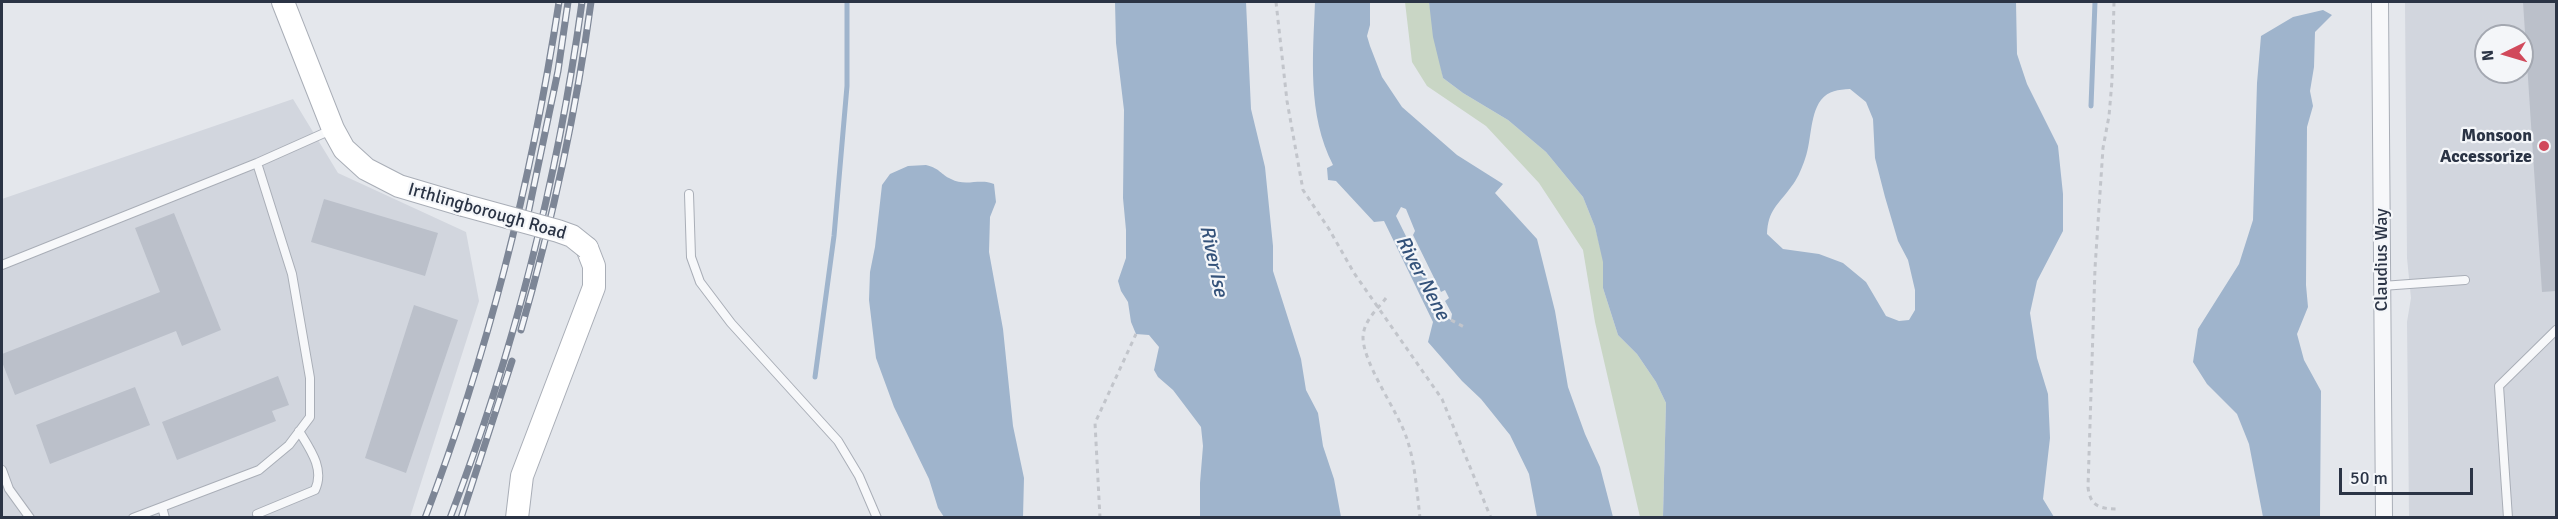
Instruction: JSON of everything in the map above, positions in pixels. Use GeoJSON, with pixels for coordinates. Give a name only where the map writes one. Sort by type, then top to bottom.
{"type":"FeatureCollection","features":[{"type":"Feature","properties":{"kind":"main road","name":"Irthlingborough Road"},"geometry":{"type":"LineString","coordinates":[[283,2],[333,129],[344,149],[366,169],[399,186],[572,236],[587,248],[594,266],[594,287],[522,476],[517,518]]}},
{"type":"Feature","properties":{"kind":"street","name":"Claudius Way"},"geometry":{"type":"LineString","coordinates":[[2380,2],[2384,518]]}},
{"type":"Feature","properties":{"kind":"lane"},"geometry":{"type":"LineString","coordinates":[[2,265],[257,163],[333,129]]}},
{"type":"Feature","properties":{"kind":"lane"},"geometry":{"type":"LineString","coordinates":[[133,518],[259,470],[289,446],[310,417],[310,378],[292,274],[257,163]]}},
{"type":"Feature","properties":{"kind":"lane"},"geometry":{"type":"LineString","coordinates":[[689,194],[691,257],[700,282],[731,323],[838,441],[859,476],[877,518]]}},
{"type":"Feature","properties":{"kind":"lane"},"geometry":{"type":"LineString","coordinates":[[2382,286],[2465,280]]}},
{"type":"Feature","properties":{"kind":"lane"},"geometry":{"type":"LineString","coordinates":[[2508,518],[2499,386],[2556,330]]}},
{"type":"Feature","properties":{"kind":"lane"},"geometry":{"type":"LineString","coordinates":[[257,514],[315,490],[320,480],[314,457],[299,431]]}},
{"type":"Feature","properties":{"kind":"lane"},"geometry":{"type":"LineString","coordinates":[[2,470],[5,490],[30,518]]}},
{"type":"Feature","properties":{"kind":"lane"},"geometry":{"type":"LineString","coordinates":[[162,507],[165,518]]}},
{"type":"Feature","properties":{"kind":"path"},"geometry":{"type":"LineString","coordinates":[[1276,2],[1287,101],[1303,190],[1354,273],[1442,399],[1491,518]]}},
{"type":"Feature","properties":{"kind":"path"},"geometry":{"type":"LineString","coordinates":[[2114,2],[2112,81],[2103,148],[2095,268],[2088,487],[2089,496],[2094,505],[2103,509],[2119,509]]}},
{"type":"Feature","properties":{"kind":"path"},"geometry":{"type":"LineString","coordinates":[[1386,298],[1368,318],[1364,337],[1369,359],[1408,441],[1420,518]]}},
{"type":"Feature","properties":{"kind":"path"},"geometry":{"type":"LineString","coordinates":[[1452,320],[1466,328]]}},
{"type":"Feature","properties":{"kind":"path"},"geometry":{"type":"LineString","coordinates":[[1100,518],[1095,423],[1136,334]]}},
{"type":"Feature","properties":{"kind":"shaded area"},"geometry":{"type":"Polygon","coordinates":[[[2405,2],[2556,2],[2556,517],[2409,517],[2407,322],[2411,298],[2407,258],[2405,2]]]}},
{"type":"Feature","properties":{"kind":"shaded area"},"geometry":{"type":"Polygon","coordinates":[[[293,99],[338,173],[466,232],[479,301],[410,517],[2,517],[2,199],[293,99]]]}},
{"type":"Feature","properties":{"kind":"green space"},"geometry":{"type":"Polygon","coordinates":[[[1405,2],[1429,2],[1443,78],[1508,120],[1546,152],[1583,197],[1595,227],[1604,262],[1603,288],[1618,335],[1637,354],[1656,382],[1666,403],[1663,517],[1640,517],[1595,322],[1583,250],[1539,183],[1486,126],[1427,86],[1412,62],[1405,2]]]}},
{"type":"Feature","properties":{"kind":"water","name":"River Ise"},"geometry":{"type":"Polygon","coordinates":[[[1115,2],[1246,2],[1251,109],[1265,167],[1273,246],[1273,271],[1301,359],[1306,390],[1318,413],[1323,446],[1334,479],[1341,517],[1200,517],[1203,446],[1201,427],[1173,390],[1158,377],[1154,370],[1159,347],[1149,335],[1136,334],[1131,322],[1128,302],[1118,281],[1126,258],[1126,230],[1123,198],[1124,110],[1116,43],[1115,2]]]}},
{"type":"Feature","properties":{"kind":"water","name":"River Nene"},"geometry":{"type":"Polygon","coordinates":[[[1315,2],[1370,2],[1370,25],[1367,36],[1370,46],[1382,77],[1402,107],[1457,155],[1503,184],[1495,193],[1537,239],[1555,311],[1568,387],[1600,467],[1613,517],[1537,517],[1529,474],[1510,435],[1481,399],[1428,342],[1433,322],[1384,221],[1374,222],[1336,181],[1328,180],[1327,168],[1333,165],[1325,146],[1315,106],[1313,64],[1315,2]],[[1401,207],[1396,216],[1446,317],[1451,320],[1452,314],[1445,301],[1449,298],[1445,290],[1441,292],[1413,235],[1415,231],[1406,209],[1401,207]]]}},
{"type":"Feature","properties":{"kind":"water"},"geometry":{"type":"Polygon","coordinates":[[[1429,2],[2016,2],[2017,54],[2027,84],[2058,146],[2063,194],[2063,231],[2037,281],[2030,313],[2037,358],[2048,394],[2050,438],[2043,499],[2054,517],[1663,517],[1666,403],[1656,382],[1637,354],[1618,335],[1603,288],[1603,262],[1595,227],[1583,197],[1546,152],[1508,120],[1443,78],[1433,37],[1429,2]],[[1850,89],[1831,92],[1821,100],[1814,114],[1807,155],[1802,168],[1772,213],[1767,234],[1783,249],[1819,254],[1843,263],[1866,282],[1886,316],[1899,321],[1909,320],[1915,310],[1915,290],[1908,260],[1898,241],[1885,197],[1875,158],[1873,119],[1866,102],[1850,89]]]}},
{"type":"Feature","properties":{"kind":"water"},"geometry":{"type":"Polygon","coordinates":[[[2323,10],[2332,15],[2315,32],[2314,67],[2310,91],[2313,106],[2307,127],[2306,285],[2308,307],[2297,334],[2304,360],[2321,391],[2320,517],[2263,517],[2249,444],[2237,414],[2207,384],[2193,362],[2198,329],[2239,264],[2253,220],[2257,83],[2261,36],[2293,17],[2323,10]]]}},
{"type":"Feature","properties":{"kind":"water"},"geometry":{"type":"Polygon","coordinates":[[[926,165],[956,181],[994,184],[996,202],[990,217],[989,252],[1003,329],[1013,426],[1024,478],[1023,517],[944,517],[938,508],[929,479],[894,407],[876,358],[869,300],[870,272],[882,185],[890,174],[908,166],[926,165]]]}},
{"type":"Feature","properties":{"kind":"building","name":"Monsoon Accessorize"},"geometry":{"type":"Polygon","coordinates":[[[2523,2],[2556,2],[2556,291],[2542,292],[2528,84],[2534,84],[2534,24],[2524,24],[2523,2]]]}},
{"type":"Feature","properties":{"kind":"building"},"geometry":{"type":"Polygon","coordinates":[[[324,199],[438,233],[425,276],[311,242],[324,199]]]}},
{"type":"Feature","properties":{"kind":"building"},"geometry":{"type":"Polygon","coordinates":[[[174,213],[221,330],[182,346],[176,331],[15,395],[2,362],[2,354],[160,292],[135,228],[174,213]]]}},
{"type":"Feature","properties":{"kind":"building"},"geometry":{"type":"Polygon","coordinates":[[[414,305],[458,320],[406,473],[365,458],[414,305]]]}},
{"type":"Feature","properties":{"kind":"building"},"geometry":{"type":"Polygon","coordinates":[[[278,376],[289,405],[272,411],[276,421],[177,460],[162,422],[278,376]]]}},
{"type":"Feature","properties":{"kind":"building"},"geometry":{"type":"Polygon","coordinates":[[[135,387],[150,425],[50,464],[36,425],[135,387]]]}},
{"type":"Feature","properties":{"kind":"waterway"},"geometry":{"type":"LineString","coordinates":[[815,377],[834,236],[847,86],[847,2]]}},
{"type":"Feature","properties":{"kind":"waterway"},"geometry":{"type":"LineString","coordinates":[[2091,106],[2095,2]]}},
{"type":"Feature","properties":{"kind":"railway"},"geometry":{"type":"LineString","coordinates":[[425,518],[469,392],[506,263],[536,133],[559,2]]}},
{"type":"Feature","properties":{"kind":"railway"},"geometry":{"type":"LineString","coordinates":[[528,214],[558,71],[568,2]]}},
{"type":"Feature","properties":{"kind":"railway"},"geometry":{"type":"LineString","coordinates":[[450,518],[494,392],[531,263],[560,133],[582,2]]}},
{"type":"Feature","properties":{"kind":"railway"},"geometry":{"type":"LineString","coordinates":[[521,330],[562,167],[591,2]]}},
{"type":"Feature","properties":{"kind":"railway"},"geometry":{"type":"LineString","coordinates":[[461,518],[512,361]]}},
{"type":"Feature","properties":{"kind":"place","name":"Monsoon Accessorize"},"geometry":{"type":"Point","coordinates":[2544,146]}}]}
